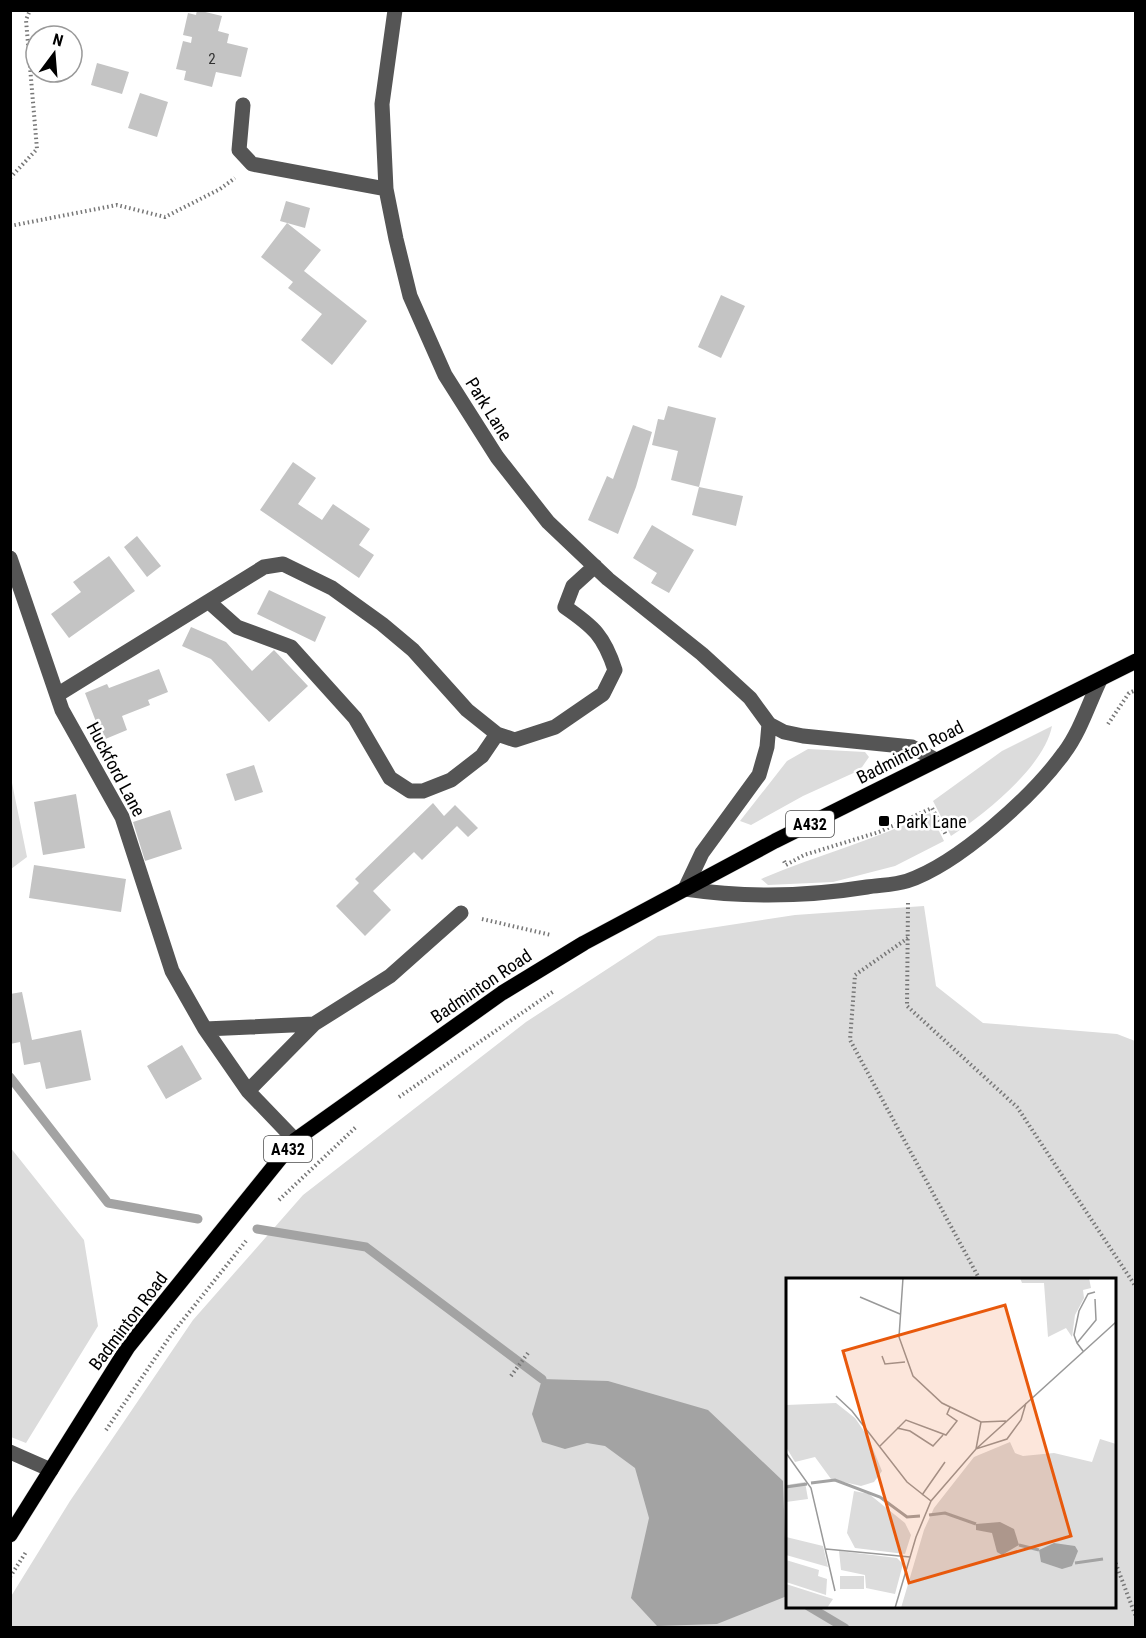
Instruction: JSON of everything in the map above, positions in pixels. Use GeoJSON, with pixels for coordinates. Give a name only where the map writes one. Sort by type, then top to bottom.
{"type":"FeatureCollection","features":[{"type":"Feature","properties":{"kind":"main road","name":"Badminton Road"},"geometry":{"type":"LineString","coordinates":[[10,1535],[128,1347],[295,1140],[502,993],[584,943],[775,841],[1136,661]]}},
{"type":"Feature","properties":{"kind":"street","name":"Park Lane"},"geometry":{"type":"LineString","coordinates":[[395,10],[382,104],[386,189],[410,296],[444,375],[497,457],[541,513],[608,579],[702,654],[750,698],[769,724]]}},
{"type":"Feature","properties":{"kind":"street"},"geometry":{"type":"LineString","coordinates":[[243,105],[239,150],[252,164],[386,189]]}},
{"type":"Feature","properties":{"kind":"street","name":"Huckford Lane"},"geometry":{"type":"LineString","coordinates":[[10,558],[62,710],[122,817],[172,971],[205,1029],[248,1091],[295,1140]]}},
{"type":"Feature","properties":{"kind":"street"},"geometry":{"type":"LineString","coordinates":[[57,695],[264,567],[283,564],[332,588],[382,624],[413,650],[467,710],[497,734],[515,740],[555,727],[603,694],[615,670],[606,643],[592,625],[565,607],[573,586],[595,566]]}},
{"type":"Feature","properties":{"kind":"street"},"geometry":{"type":"LineString","coordinates":[[210,602],[237,627],[291,647],[356,718],[390,778],[410,791],[423,791],[451,780],[482,756],[497,734]]}},
{"type":"Feature","properties":{"kind":"street"},"geometry":{"type":"LineString","coordinates":[[936,760],[912,747],[803,736],[784,732],[769,724],[767,747],[759,775],[702,852],[685,889],[726,895],[783,896],[844,891],[907,881],[956,855],[990,830],[1036,785],[1065,752],[1100,680]]}},
{"type":"Feature","properties":{"kind":"street"},"geometry":{"type":"LineString","coordinates":[[248,1091],[315,1024],[390,976],[461,913]]}},
{"type":"Feature","properties":{"kind":"street"},"geometry":{"type":"LineString","coordinates":[[205,1029],[315,1024]]}},
{"type":"Feature","properties":{"kind":"street"},"geometry":{"type":"LineString","coordinates":[[10,1452],[51,1470]]}},
{"type":"Feature","properties":{"kind":"path"},"geometry":{"type":"LineString","coordinates":[[10,178],[37,149],[26,20],[30,10]]}},
{"type":"Feature","properties":{"kind":"path"},"geometry":{"type":"LineString","coordinates":[[10,226],[117,205],[165,217],[220,189],[252,164]]}},
{"type":"Feature","properties":{"kind":"path"},"geometry":{"type":"LineString","coordinates":[[1102,732],[1129,693],[1136,690]]}},
{"type":"Feature","properties":{"kind":"path"},"geometry":{"type":"LineString","coordinates":[[775,841],[786,865],[804,855],[879,832],[932,808],[956,855]]}},
{"type":"Feature","properties":{"kind":"path"},"geometry":{"type":"LineString","coordinates":[[908,897],[907,1006],[1017,1107],[1136,1287]]}},
{"type":"Feature","properties":{"kind":"path"},"geometry":{"type":"LineString","coordinates":[[461,913],[584,943]]}},
{"type":"Feature","properties":{"kind":"path"},"geometry":{"type":"LineString","coordinates":[[908,938],[855,975],[850,1040],[979,1278]]}},
{"type":"Feature","properties":{"kind":"path"},"geometry":{"type":"LineString","coordinates":[[396,1099],[560,987]]}},
{"type":"Feature","properties":{"kind":"path"},"geometry":{"type":"LineString","coordinates":[[272,1209],[357,1126]]}},
{"type":"Feature","properties":{"kind":"path"},"geometry":{"type":"LineString","coordinates":[[99,1440],[171,1335],[250,1236]]}},
{"type":"Feature","properties":{"kind":"path"},"geometry":{"type":"LineString","coordinates":[[511,1376],[528,1353]]}},
{"type":"Feature","properties":{"kind":"path"},"geometry":{"type":"LineString","coordinates":[[10,1577],[30,1547]]}},
{"type":"Feature","properties":{"kind":"path"},"geometry":{"type":"LineString","coordinates":[[1116,1564],[1136,1617]]}},
{"type":"Feature","properties":{"kind":"shaded area"},"geometry":{"type":"Polygon","coordinates":[[[1052,726],[1047,742],[1025,773],[996,802],[951,836],[933,801],[1002,751],[1052,726]]]}},
{"type":"Feature","properties":{"kind":"shaded area"},"geometry":{"type":"Polygon","coordinates":[[[808,749],[865,752],[869,757],[860,770],[803,796],[751,825],[740,821],[787,761],[808,749]]]}},
{"type":"Feature","properties":{"kind":"shaded area"},"geometry":{"type":"Polygon","coordinates":[[[10,773],[27,857],[11,869],[10,869],[10,773]]]}},
{"type":"Feature","properties":{"kind":"shaded area"},"geometry":{"type":"Polygon","coordinates":[[[930,813],[944,841],[895,866],[833,882],[768,885],[761,879],[910,823],[930,813]]]}},
{"type":"Feature","properties":{"kind":"shaded area"},"geometry":{"type":"Polygon","coordinates":[[[924,906],[936,986],[983,1023],[1117,1034],[1135,1041],[1135,1627],[11,1628],[10,1598],[70,1501],[193,1320],[303,1195],[526,1022],[658,936],[795,915],[924,906]]]}},
{"type":"Feature","properties":{"kind":"shaded area"},"geometry":{"type":"Polygon","coordinates":[[[10,1147],[84,1240],[98,1326],[26,1443],[11,1437],[10,1147]]]}},
{"type":"Feature","properties":{"kind":"shaded area"},"geometry":{"type":"Polygon","coordinates":[[[542,1379],[608,1381],[708,1410],[783,1481],[786,1596],[717,1624],[657,1626],[631,1598],[649,1518],[635,1468],[605,1446],[587,1443],[565,1449],[542,1442],[532,1414],[542,1379]]]}},
{"type":"Feature","properties":{"kind":"building"},"geometry":{"type":"Polygon","coordinates":[[[197,10],[222,16],[218,31],[229,34],[227,43],[248,48],[241,77],[216,72],[212,87],[184,80],[186,71],[176,69],[183,41],[191,43],[192,37],[183,35],[188,13],[196,15],[197,10]]]}},
{"type":"Feature","properties":{"kind":"building"},"geometry":{"type":"Polygon","coordinates":[[[97,63],[129,72],[122,94],[91,85],[97,63]]]}},
{"type":"Feature","properties":{"kind":"building"},"geometry":{"type":"Polygon","coordinates":[[[140,93],[168,102],[157,137],[128,128],[140,93]]]}},
{"type":"Feature","properties":{"kind":"building"},"geometry":{"type":"Polygon","coordinates":[[[286,201],[310,208],[305,228],[280,221],[286,201]]]}},
{"type":"Feature","properties":{"kind":"building"},"geometry":{"type":"Polygon","coordinates":[[[287,223],[321,250],[304,271],[367,321],[332,365],[301,340],[322,314],[288,288],[293,282],[261,257],[287,223]]]}},
{"type":"Feature","properties":{"kind":"building"},"geometry":{"type":"Polygon","coordinates":[[[721,295],[745,306],[721,358],[698,347],[721,295]]]}},
{"type":"Feature","properties":{"kind":"building"},"geometry":{"type":"Polygon","coordinates":[[[668,406],[716,418],[699,487],[671,480],[678,451],[652,445],[658,419],[664,420],[668,406]]]}},
{"type":"Feature","properties":{"kind":"building"},"geometry":{"type":"Polygon","coordinates":[[[633,425],[652,432],[636,487],[618,534],[588,520],[607,476],[613,479],[633,425]]]}},
{"type":"Feature","properties":{"kind":"building"},"geometry":{"type":"Polygon","coordinates":[[[293,462],[316,478],[298,504],[322,520],[333,504],[370,529],[359,545],[374,555],[359,578],[260,510],[293,462]]]}},
{"type":"Feature","properties":{"kind":"building"},"geometry":{"type":"Polygon","coordinates":[[[699,487],[743,496],[736,526],[692,515],[699,487]]]}},
{"type":"Feature","properties":{"kind":"building"},"geometry":{"type":"Polygon","coordinates":[[[652,525],[694,550],[669,593],[651,583],[657,573],[633,558],[652,525]]]}},
{"type":"Feature","properties":{"kind":"building"},"geometry":{"type":"Polygon","coordinates":[[[137,536],[161,566],[147,577],[124,547],[137,536]]]}},
{"type":"Feature","properties":{"kind":"building"},"geometry":{"type":"Polygon","coordinates":[[[109,556],[135,591],[69,638],[51,614],[81,592],[73,582],[109,556]]]}},
{"type":"Feature","properties":{"kind":"building"},"geometry":{"type":"Polygon","coordinates":[[[269,590],[326,617],[315,642],[257,614],[269,590]]]}},
{"type":"Feature","properties":{"kind":"building"},"geometry":{"type":"Polygon","coordinates":[[[191,627],[226,642],[252,671],[274,650],[308,686],[269,722],[211,659],[182,646],[191,627]]]}},
{"type":"Feature","properties":{"kind":"building"},"geometry":{"type":"Polygon","coordinates":[[[159,669],[168,692],[148,700],[150,705],[122,716],[127,730],[103,740],[85,693],[107,684],[109,688],[159,669]]]}},
{"type":"Feature","properties":{"kind":"building"},"geometry":{"type":"Polygon","coordinates":[[[254,765],[263,792],[235,801],[226,774],[254,765]]]}},
{"type":"Feature","properties":{"kind":"building"},"geometry":{"type":"Polygon","coordinates":[[[76,794],[85,848],[43,855],[34,802],[76,794]]]}},
{"type":"Feature","properties":{"kind":"building"},"geometry":{"type":"Polygon","coordinates":[[[433,803],[444,816],[455,805],[478,828],[468,837],[457,826],[422,860],[414,852],[373,891],[391,910],[365,936],[336,906],[359,883],[355,879],[433,803]]]}},
{"type":"Feature","properties":{"kind":"building"},"geometry":{"type":"Polygon","coordinates":[[[170,810],[182,849],[145,861],[133,822],[170,810]]]}},
{"type":"Feature","properties":{"kind":"building"},"geometry":{"type":"Polygon","coordinates":[[[34,865],[126,879],[121,912],[29,898],[34,865]]]}},
{"type":"Feature","properties":{"kind":"building"},"geometry":{"type":"Polygon","coordinates":[[[22,992],[32,1040],[81,1030],[91,1080],[46,1089],[40,1062],[24,1065],[20,1042],[10,1044],[10,994],[22,992]]]}},
{"type":"Feature","properties":{"kind":"building"},"geometry":{"type":"Polygon","coordinates":[[[182,1045],[202,1079],[166,1099],[147,1066],[182,1045]]]}},
{"type":"Feature","properties":{"kind":"waterway"},"geometry":{"type":"LineString","coordinates":[[10,1077],[108,1203],[198,1219]]}},
{"type":"Feature","properties":{"kind":"waterway"},"geometry":{"type":"LineString","coordinates":[[257,1229],[366,1247],[542,1379]]}},
{"type":"Feature","properties":{"kind":"waterway"},"geometry":{"type":"LineString","coordinates":[[811,1608],[845,1628]]}},
{"type":"Feature","properties":{"kind":"place","name":"Park Lane"},"geometry":{"type":"Point","coordinates":[884,821]}}]}
